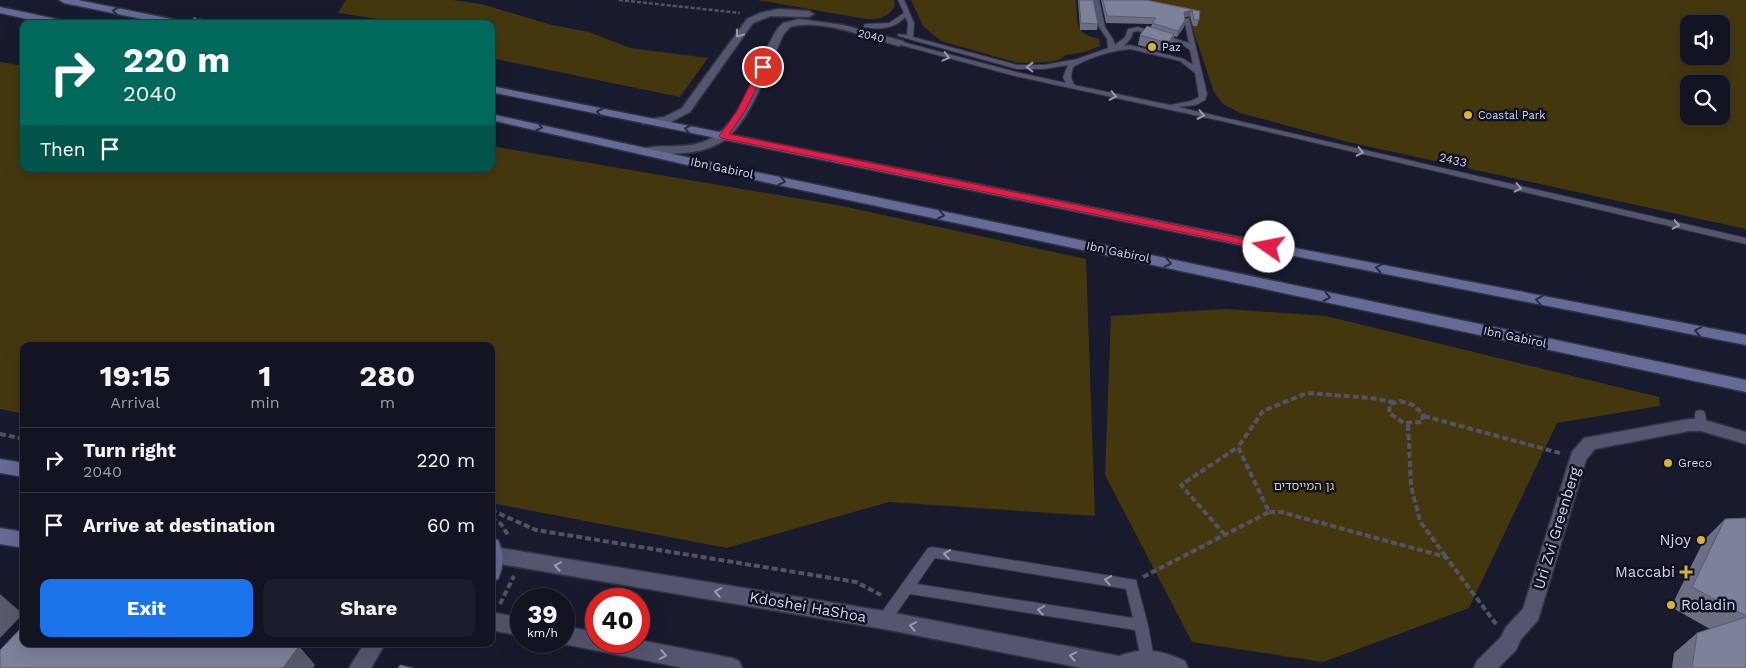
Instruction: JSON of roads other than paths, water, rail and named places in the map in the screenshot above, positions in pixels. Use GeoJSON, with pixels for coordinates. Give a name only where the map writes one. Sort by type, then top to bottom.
{"type":"FeatureCollection","features":[{"type":"Feature","properties":{"kind":"street"},"geometry":{"type":"LineString","coordinates":[[64,0],[161,20]]}},
{"type":"Feature","properties":{"kind":"street"},"geometry":{"type":"LineString","coordinates":[[0,10],[46,20]]}},
{"type":"Feature","properties":{"kind":"street","name":"2040"},"geometry":{"type":"LineString","coordinates":[[648,122],[667,120],[686,110],[745,26],[754,18],[773,13],[806,14],[866,26],[903,39]]}},
{"type":"Feature","properties":{"kind":"street","name":"2040"},"geometry":{"type":"LineString","coordinates":[[724,136],[741,111],[778,35],[783,28],[790,24],[823,24],[903,39]]}},
{"type":"Feature","properties":{"kind":"street"},"geometry":{"type":"LineString","coordinates":[[495,90],[1269,247],[1746,340]]}},
{"type":"Feature","properties":{"kind":"street","name":"Ibn Gabirol"},"geometry":{"type":"LineString","coordinates":[[495,117],[649,152],[1746,386]]}},
{"type":"Feature","properties":{"kind":"street"},"geometry":{"type":"LineString","coordinates":[[649,152],[694,147],[714,142],[724,136]]}},
{"type":"Feature","properties":{"kind":"street","name":"Uri Zvi Greenberg"},"geometry":{"type":"LineString","coordinates":[[1484,668],[1510,643],[1513,633],[1531,614],[1578,458],[1590,443],[1689,425],[1700,419],[1746,438]]}},
{"type":"Feature","properties":{"kind":"street"},"geometry":{"type":"LineString","coordinates":[[0,466],[20,469]]}},
{"type":"Feature","properties":{"kind":"street"},"geometry":{"type":"LineString","coordinates":[[0,536],[20,539]]}},
{"type":"Feature","properties":{"kind":"street","name":"Kdoshei HaShoa"},"geometry":{"type":"LineString","coordinates":[[495,558],[522,560],[884,620],[1119,667]]}},
{"type":"Feature","properties":{"kind":"street"},"geometry":{"type":"LineString","coordinates":[[495,616],[510,623]]}},
{"type":"Feature","properties":{"kind":"street"},"geometry":{"type":"LineString","coordinates":[[575,637],[732,668]]}},
{"type":"Feature","properties":{"kind":"street"},"geometry":{"type":"LineString","coordinates":[[360,668],[373,647]]}},
{"type":"Feature","properties":{"kind":"street"},"geometry":{"type":"LineString","coordinates":[[1119,667],[1133,660],[1147,659],[1159,660],[1178,668]]}},
{"type":"Feature","properties":{"kind":"lane"},"geometry":{"type":"LineString","coordinates":[[1096,0],[1102,26],[1110,39],[1112,49]]}},
{"type":"Feature","properties":{"kind":"lane"},"geometry":{"type":"LineString","coordinates":[[902,3],[903,39]]}},
{"type":"Feature","properties":{"kind":"lane"},"geometry":{"type":"LineString","coordinates":[[902,3],[911,23],[903,39]]}},
{"type":"Feature","properties":{"kind":"lane"},"geometry":{"type":"LineString","coordinates":[[866,26],[888,25],[903,15]]}},
{"type":"Feature","properties":{"kind":"lane"},"geometry":{"type":"LineString","coordinates":[[1154,105],[1176,106],[1199,101],[1203,94],[1187,19]]}},
{"type":"Feature","properties":{"kind":"lane"},"geometry":{"type":"LineString","coordinates":[[1112,49],[1125,43],[1129,38],[1130,30],[1134,28],[1185,44],[1193,49]]}},
{"type":"Feature","properties":{"kind":"lane","name":"2040"},"geometry":{"type":"LineString","coordinates":[[903,39],[1017,66],[1044,67],[1078,60],[1112,49]]}},
{"type":"Feature","properties":{"kind":"lane","name":"2040"},"geometry":{"type":"LineString","coordinates":[[903,39],[1072,87],[1154,105]]}},
{"type":"Feature","properties":{"kind":"lane"},"geometry":{"type":"LineString","coordinates":[[1112,49],[1130,47],[1182,60],[1199,74]]}},
{"type":"Feature","properties":{"kind":"lane"},"geometry":{"type":"LineString","coordinates":[[1072,87],[1067,74],[1070,66],[1078,60]]}},
{"type":"Feature","properties":{"kind":"lane","name":"2433"},"geometry":{"type":"LineString","coordinates":[[1154,105],[1236,122],[1746,241]]}},
{"type":"Feature","properties":{"kind":"lane"},"geometry":{"type":"LineString","coordinates":[[884,620],[932,552],[1131,584],[1147,659]]}},
{"type":"Feature","properties":{"kind":"lane"},"geometry":{"type":"LineString","coordinates":[[907,588],[1141,625]]}},
{"type":"Feature","properties":{"kind":"place","name":"Paz"},"geometry":{"type":"Point","coordinates":[1152,47]}},
{"type":"Feature","properties":{"kind":"place","name":"Coastal Park"},"geometry":{"type":"Point","coordinates":[1468,115]}},
{"type":"Feature","properties":{"kind":"place","name":"Greco"},"geometry":{"type":"Point","coordinates":[1668,463]}},
{"type":"Feature","properties":{"kind":"place","name":"Njoy"},"geometry":{"type":"Point","coordinates":[1701,540]}},
{"type":"Feature","properties":{"kind":"place","name":"Maccabi"},"geometry":{"type":"Point","coordinates":[1686,572]}},
{"type":"Feature","properties":{"kind":"place","name":"Roladin"},"geometry":{"type":"Point","coordinates":[1671,605]}},
{"type":"Feature","properties":{"kind":"park label","name":"גן המייסדים"},"geometry":{"type":"Point","coordinates":[1304,486]}}]}
